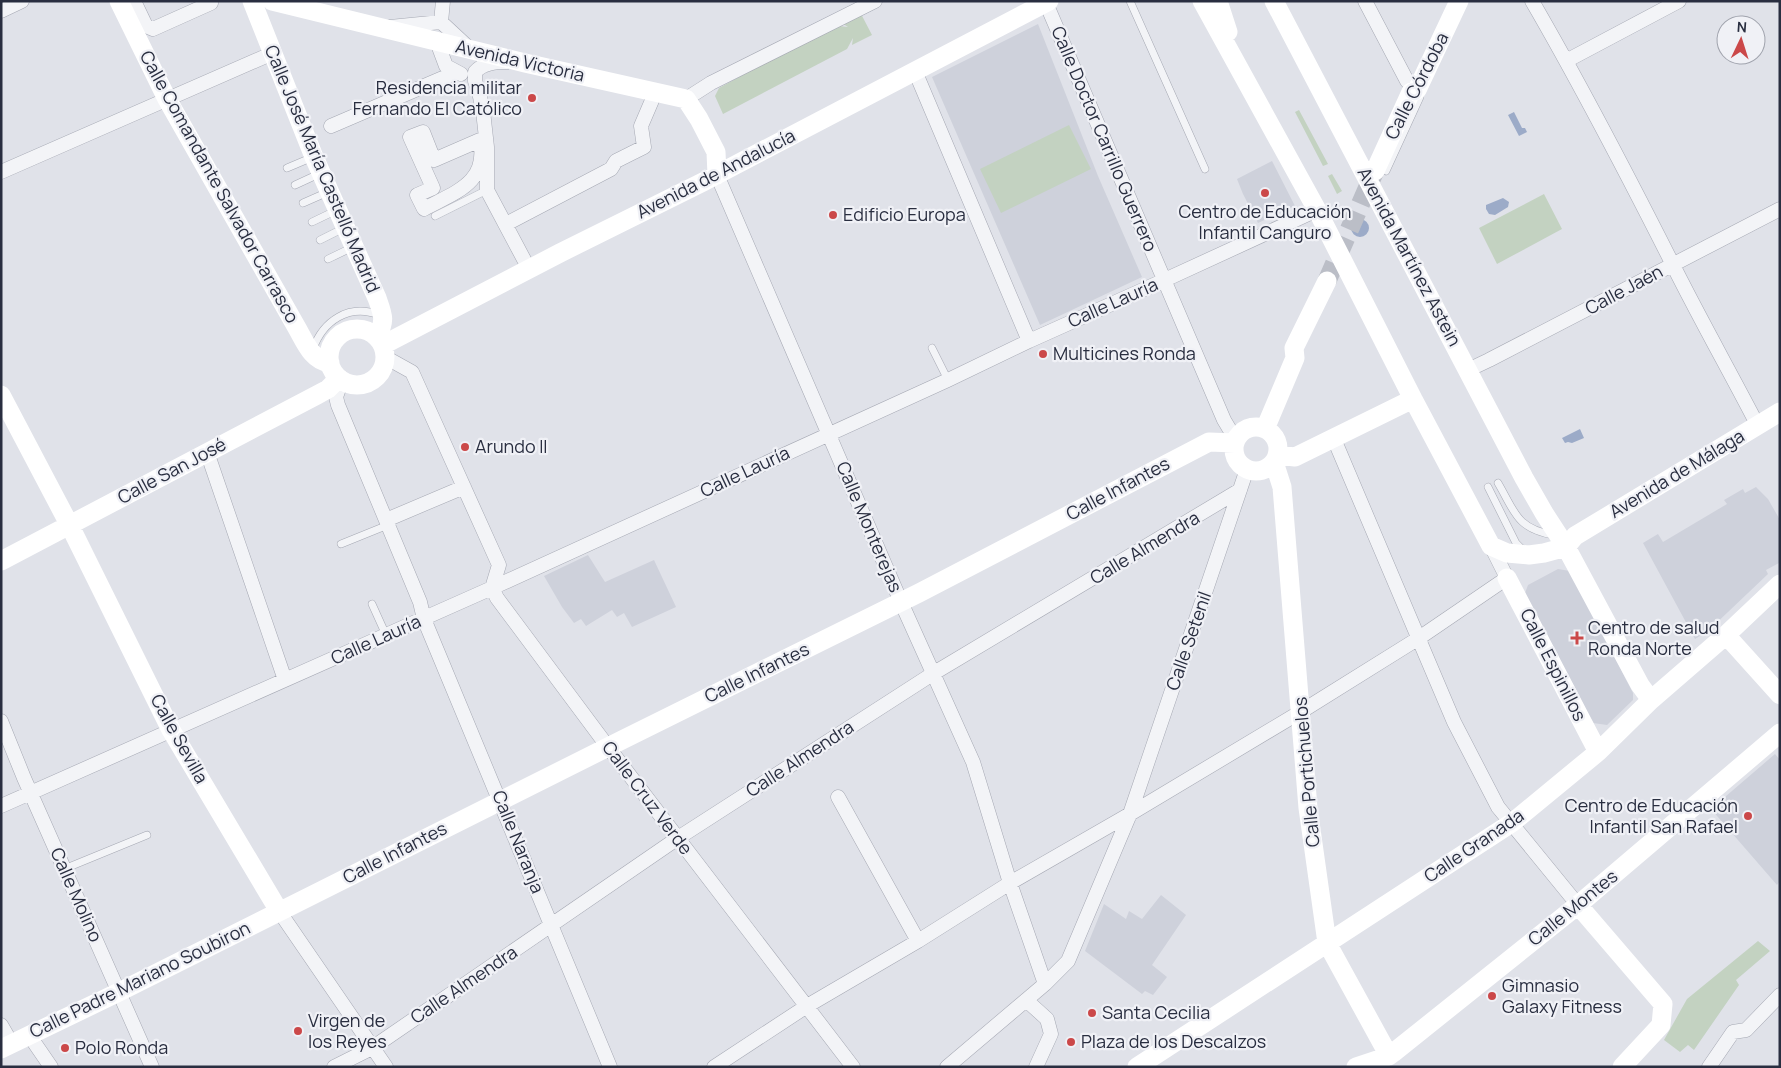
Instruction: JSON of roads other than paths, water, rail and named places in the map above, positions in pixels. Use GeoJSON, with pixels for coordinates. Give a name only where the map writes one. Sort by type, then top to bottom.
{"type":"FeatureCollection","features":[{"type":"Feature","properties":{"kind":"street"},"geometry":{"type":"LineString","coordinates":[[1,11],[22,1]]}},
{"type":"Feature","properties":{"kind":"street","name":"Calle Comandante Salvador Carrasco"},"geometry":{"type":"LineString","coordinates":[[119,1],[167,99],[312,353]]}},
{"type":"Feature","properties":{"kind":"street"},"geometry":{"type":"LineString","coordinates":[[134,1],[146,26],[153,29],[211,4],[210,1]]}},
{"type":"Feature","properties":{"kind":"street","name":"Calle José María Castelló Madrid"},"geometry":{"type":"LineString","coordinates":[[252,1],[317,165],[384,317]]}},
{"type":"Feature","properties":{"kind":"street","name":"Avenida Victoria"},"geometry":{"type":"LineString","coordinates":[[272,1],[436,42],[686,99]]}},
{"type":"Feature","properties":{"kind":"street"},"geometry":{"type":"LineString","coordinates":[[443,1],[442,22],[471,50]]}},
{"type":"Feature","properties":{"kind":"street"},"geometry":{"type":"LineString","coordinates":[[717,175],[716,152],[686,99],[711,83],[875,1]]}},
{"type":"Feature","properties":{"kind":"street"},"geometry":{"type":"LineString","coordinates":[[714,1067],[806,1006],[1302,711],[1419,638],[1507,578],[1317,210],[1202,1]]}},
{"type":"Feature","properties":{"kind":"street"},"geometry":{"type":"LineString","coordinates":[[1218,1],[1238,67]]}},
{"type":"Feature","properties":{"kind":"street","name":"Avenida Martínez Astein"},"geometry":{"type":"LineString","coordinates":[[1274,1],[1544,513],[1560,538],[1640,685],[1651,700]]}},
{"type":"Feature","properties":{"kind":"street"},"geometry":{"type":"LineString","coordinates":[[1365,1],[1407,81],[1416,90]]}},
{"type":"Feature","properties":{"kind":"street","name":"Calle Córdoba"},"geometry":{"type":"LineString","coordinates":[[1381,171],[1411,92],[1416,90],[1459,1]]}},
{"type":"Feature","properties":{"kind":"street"},"geometry":{"type":"LineString","coordinates":[[1532,1],[1649,216],[1672,264],[1758,426]]}},
{"type":"Feature","properties":{"kind":"street"},"geometry":{"type":"LineString","coordinates":[[1566,61],[1678,1]]}},
{"type":"Feature","properties":{"kind":"street","name":"Avenida de Andalucía"},"geometry":{"type":"LineString","coordinates":[[382,346],[529,269],[717,175],[1047,2]]}},
{"type":"Feature","properties":{"kind":"street","name":"Calle Doctor Carrillo Guerrero"},"geometry":{"type":"LineString","coordinates":[[1047,2],[1224,420],[1237,440]]}},
{"type":"Feature","properties":{"kind":"street"},"geometry":{"type":"LineString","coordinates":[[379,28],[442,22]]}},
{"type":"Feature","properties":{"kind":"street"},"geometry":{"type":"LineString","coordinates":[[436,42],[446,66],[475,81]]}},
{"type":"Feature","properties":{"kind":"street"},"geometry":{"type":"LineString","coordinates":[[1,172],[273,53]]}},
{"type":"Feature","properties":{"kind":"street"},"geometry":{"type":"LineString","coordinates":[[525,63],[497,62],[480,66],[474,72],[479,92],[487,147],[487,190],[529,269]]}},
{"type":"Feature","properties":{"kind":"street"},"geometry":{"type":"LineString","coordinates":[[915,71],[1029,341]]}},
{"type":"Feature","properties":{"kind":"street"},"geometry":{"type":"LineString","coordinates":[[331,126],[457,72]]}},
{"type":"Feature","properties":{"kind":"street"},"geometry":{"type":"LineString","coordinates":[[506,224],[611,169],[616,161],[644,147],[641,126],[656,91]]}},
{"type":"Feature","properties":{"kind":"street"},"geometry":{"type":"LineString","coordinates":[[423,132],[434,160],[480,140],[482,159],[472,181],[429,212],[417,195],[433,188],[410,137],[423,132]]}},
{"type":"Feature","properties":{"kind":"street","name":"Calle Monterejas"},"geometry":{"type":"LineString","coordinates":[[717,175],[901,602],[973,762],[1010,883],[1045,984]]}},
{"type":"Feature","properties":{"kind":"street","name":"Calle Jaén"},"geometry":{"type":"LineString","coordinates":[[1468,370],[1780,209]]}},
{"type":"Feature","properties":{"kind":"street","name":"Calle Lauría"},"geometry":{"type":"LineString","coordinates":[[1,806],[424,619],[1317,210]]}},
{"type":"Feature","properties":{"kind":"street"},"geometry":{"type":"LineString","coordinates":[[1265,429],[1295,358],[1294,348],[1327,281]]}},
{"type":"Feature","properties":{"kind":"street"},"geometry":{"type":"LineString","coordinates":[[312,353],[350,384],[367,383],[380,373],[384,365],[382,346],[384,317]]}},
{"type":"Feature","properties":{"kind":"street"},"geometry":{"type":"LineString","coordinates":[[424,619],[420,602],[336,397],[337,374],[329,354],[336,338],[344,332],[352,329],[361,329],[369,332],[412,372],[499,566],[492,588]]}},
{"type":"Feature","properties":{"kind":"street","name":"Calle San José"},"geometry":{"type":"LineString","coordinates":[[1,561],[328,389],[337,374]]}},
{"type":"Feature","properties":{"kind":"street","name":"Calle Sevilla"},"geometry":{"type":"LineString","coordinates":[[1,395],[70,526],[171,730],[279,911],[386,1067]]}},
{"type":"Feature","properties":{"kind":"street"},"geometry":{"type":"LineString","coordinates":[[1276,459],[1295,457],[1413,399]]}},
{"type":"Feature","properties":{"kind":"street","name":"Avenida de Málaga"},"geometry":{"type":"LineString","coordinates":[[1560,538],[1780,412]]}},
{"type":"Feature","properties":{"kind":"street"},"geometry":{"type":"LineString","coordinates":[[1253,427],[1265,429],[1270,432],[1277,442],[1276,459],[1269,467],[1262,470],[1254,471],[1247,469],[1241,464],[1234,451],[1237,440],[1247,429],[1253,427]]}},
{"type":"Feature","properties":{"kind":"street"},"geometry":{"type":"LineString","coordinates":[[1334,439],[1454,722],[1498,806],[1578,905],[1663,1004],[1661,1025],[1622,1067]]}},
{"type":"Feature","properties":{"kind":"street","name":"Calle Infantes"},"geometry":{"type":"LineString","coordinates":[[279,911],[901,602],[1209,442],[1237,440]]}},
{"type":"Feature","properties":{"kind":"street"},"geometry":{"type":"LineString","coordinates":[[206,452],[285,680]]}},
{"type":"Feature","properties":{"kind":"street","name":"Calle Portichuelos"},"geometry":{"type":"LineString","coordinates":[[1276,459],[1282,487],[1302,711],[1308,808],[1327,944],[1389,1062]]}},
{"type":"Feature","properties":{"kind":"street","name":"Calle Setenil"},"geometry":{"type":"LineString","coordinates":[[947,1067],[1045,984],[1068,961],[1130,814],[1247,469]]}},
{"type":"Feature","properties":{"kind":"street"},"geometry":{"type":"LineString","coordinates":[[387,523],[464,487]]}},
{"type":"Feature","properties":{"kind":"street","name":"Calle Almendra"},"geometry":{"type":"LineString","coordinates":[[334,1067],[372,1048],[678,838],[934,673],[1240,490]]}},
{"type":"Feature","properties":{"kind":"street"},"geometry":{"type":"LineString","coordinates":[[1491,546],[1508,553],[1529,555],[1544,553],[1560,538]]}},
{"type":"Feature","properties":{"kind":"street"},"geometry":{"type":"LineString","coordinates":[[1529,555],[1534,549],[1560,538]]}},
{"type":"Feature","properties":{"kind":"street","name":"Calle Espinillos"},"geometry":{"type":"LineString","coordinates":[[1507,578],[1598,752]]}},
{"type":"Feature","properties":{"kind":"street","name":"Calle Granada"},"geometry":{"type":"LineString","coordinates":[[1137,1067],[1512,822],[1598,752],[1651,700],[1726,635],[1780,584]]}},
{"type":"Feature","properties":{"kind":"street","name":"Calle Cruz Verde"},"geometry":{"type":"LineString","coordinates":[[492,588],[608,747],[853,1067]]}},
{"type":"Feature","properties":{"kind":"street","name":"Calle Naranja"},"geometry":{"type":"LineString","coordinates":[[424,619],[501,800],[610,1067]]}},
{"type":"Feature","properties":{"kind":"street"},"geometry":{"type":"LineString","coordinates":[[1726,635],[1780,695]]}},
{"type":"Feature","properties":{"kind":"street","name":"Calle Molino"},"geometry":{"type":"LineString","coordinates":[[1,722],[64,870],[152,1067]]}},
{"type":"Feature","properties":{"kind":"street","name":"Calle Montes"},"geometry":{"type":"LineString","coordinates":[[1356,1067],[1389,1062],[1578,905],[1780,733]]}},
{"type":"Feature","properties":{"kind":"street"},"geometry":{"type":"LineString","coordinates":[[838,797],[918,941]]}},
{"type":"Feature","properties":{"kind":"street","name":"Calle Padre Mariano Soubiron"},"geometry":{"type":"LineString","coordinates":[[14,1042],[119,992],[279,911]]}},
{"type":"Feature","properties":{"kind":"street"},"geometry":{"type":"LineString","coordinates":[[1709,1067],[1733,1032],[1746,1030],[1780,995]]}},
{"type":"Feature","properties":{"kind":"street"},"geometry":{"type":"LineString","coordinates":[[1026,1000],[1047,1019],[1051,1034],[1036,1067]]}},
{"type":"Feature","properties":{"kind":"street"},"geometry":{"type":"LineString","coordinates":[[1,1025],[14,1042],[51,1067]]}},
{"type":"Feature","properties":{"kind":"lane"},"geometry":{"type":"LineString","coordinates":[[1130,1],[1205,169]]}},
{"type":"Feature","properties":{"kind":"lane"},"geometry":{"type":"LineString","coordinates":[[288,168],[317,165]]}},
{"type":"Feature","properties":{"kind":"lane"},"geometry":{"type":"LineString","coordinates":[[295,186],[317,165]]}},
{"type":"Feature","properties":{"kind":"lane"},"geometry":{"type":"LineString","coordinates":[[429,212],[487,190]]}},
{"type":"Feature","properties":{"kind":"lane"},"geometry":{"type":"LineString","coordinates":[[303,203],[329,191]]}},
{"type":"Feature","properties":{"kind":"lane"},"geometry":{"type":"LineString","coordinates":[[312,222],[337,210]]}},
{"type":"Feature","properties":{"kind":"lane"},"geometry":{"type":"LineString","coordinates":[[320,240],[345,228]]}},
{"type":"Feature","properties":{"kind":"lane"},"geometry":{"type":"LineString","coordinates":[[328,259],[353,247]]}},
{"type":"Feature","properties":{"kind":"lane"},"geometry":{"type":"LineString","coordinates":[[312,353],[322,329],[339,316],[357,311],[373,313],[384,317]]}},
{"type":"Feature","properties":{"kind":"lane"},"geometry":{"type":"LineString","coordinates":[[932,348],[948,380]]}},
{"type":"Feature","properties":{"kind":"lane"},"geometry":{"type":"LineString","coordinates":[[1498,483],[1524,525],[1560,538]]}},
{"type":"Feature","properties":{"kind":"lane"},"geometry":{"type":"LineString","coordinates":[[1488,487],[1516,543],[1529,555]]}},
{"type":"Feature","properties":{"kind":"lane"},"geometry":{"type":"LineString","coordinates":[[341,544],[387,523]]}},
{"type":"Feature","properties":{"kind":"lane"},"geometry":{"type":"LineString","coordinates":[[372,604],[386,636]]}},
{"type":"Feature","properties":{"kind":"lane"},"geometry":{"type":"LineString","coordinates":[[64,870],[147,835]]}},
{"type":"Feature","properties":{"kind":"water"},"geometry":{"type":"Polygon","coordinates":[[[1514,112],[1522,128],[1525,128],[1527,132],[1519,136],[1508,115],[1514,112]]]}},
{"type":"Feature","properties":{"kind":"water"},"geometry":{"type":"Polygon","coordinates":[[[1503,198],[1509,202],[1508,207],[1495,215],[1489,214],[1486,205],[1503,198]]]}},
{"type":"Feature","properties":{"kind":"water"},"geometry":{"type":"Polygon","coordinates":[[[1356,219],[1364,219],[1369,224],[1367,235],[1356,237],[1351,232],[1351,224],[1356,219]]]}},
{"type":"Feature","properties":{"kind":"water"},"geometry":{"type":"Polygon","coordinates":[[[1580,429],[1584,438],[1572,443],[1565,443],[1562,438],[1580,429]]]}},
{"type":"Feature","properties":{"kind":"tunnel"},"geometry":{"type":"LineString","coordinates":[[1327,281],[1374,173]]}},
{"type":"Feature","properties":{"kind":"place","name":"Residencia militar Fernando El Católico"},"geometry":{"type":"Point","coordinates":[532,98]}},
{"type":"Feature","properties":{"kind":"place","name":"Centro de Educación Infantil Canguro"},"geometry":{"type":"Point","coordinates":[1265,193]}},
{"type":"Feature","properties":{"kind":"place","name":"Edificio Europa"},"geometry":{"type":"Point","coordinates":[833,215]}},
{"type":"Feature","properties":{"kind":"place","name":"Multicines Ronda"},"geometry":{"type":"Point","coordinates":[1043,354]}},
{"type":"Feature","properties":{"kind":"place","name":"Arundo II"},"geometry":{"type":"Point","coordinates":[465,447]}},
{"type":"Feature","properties":{"kind":"place","name":"Centro de salud Ronda Norte"},"geometry":{"type":"Point","coordinates":[1577,638]}},
{"type":"Feature","properties":{"kind":"place","name":"Centro de Educación Infantil San Rafael"},"geometry":{"type":"Point","coordinates":[1748,816]}},
{"type":"Feature","properties":{"kind":"place","name":"Gimnasio Galaxy Fitness"},"geometry":{"type":"Point","coordinates":[1492,996]}},
{"type":"Feature","properties":{"kind":"place","name":"Santa Cecilia"},"geometry":{"type":"Point","coordinates":[1092,1013]}},
{"type":"Feature","properties":{"kind":"place","name":"Virgen de los Reyes"},"geometry":{"type":"Point","coordinates":[298,1031]}},
{"type":"Feature","properties":{"kind":"place","name":"Plaza de los Descalzos"},"geometry":{"type":"Point","coordinates":[1071,1042]}},
{"type":"Feature","properties":{"kind":"place","name":"Polo Ronda"},"geometry":{"type":"Point","coordinates":[65,1048]}}]}
